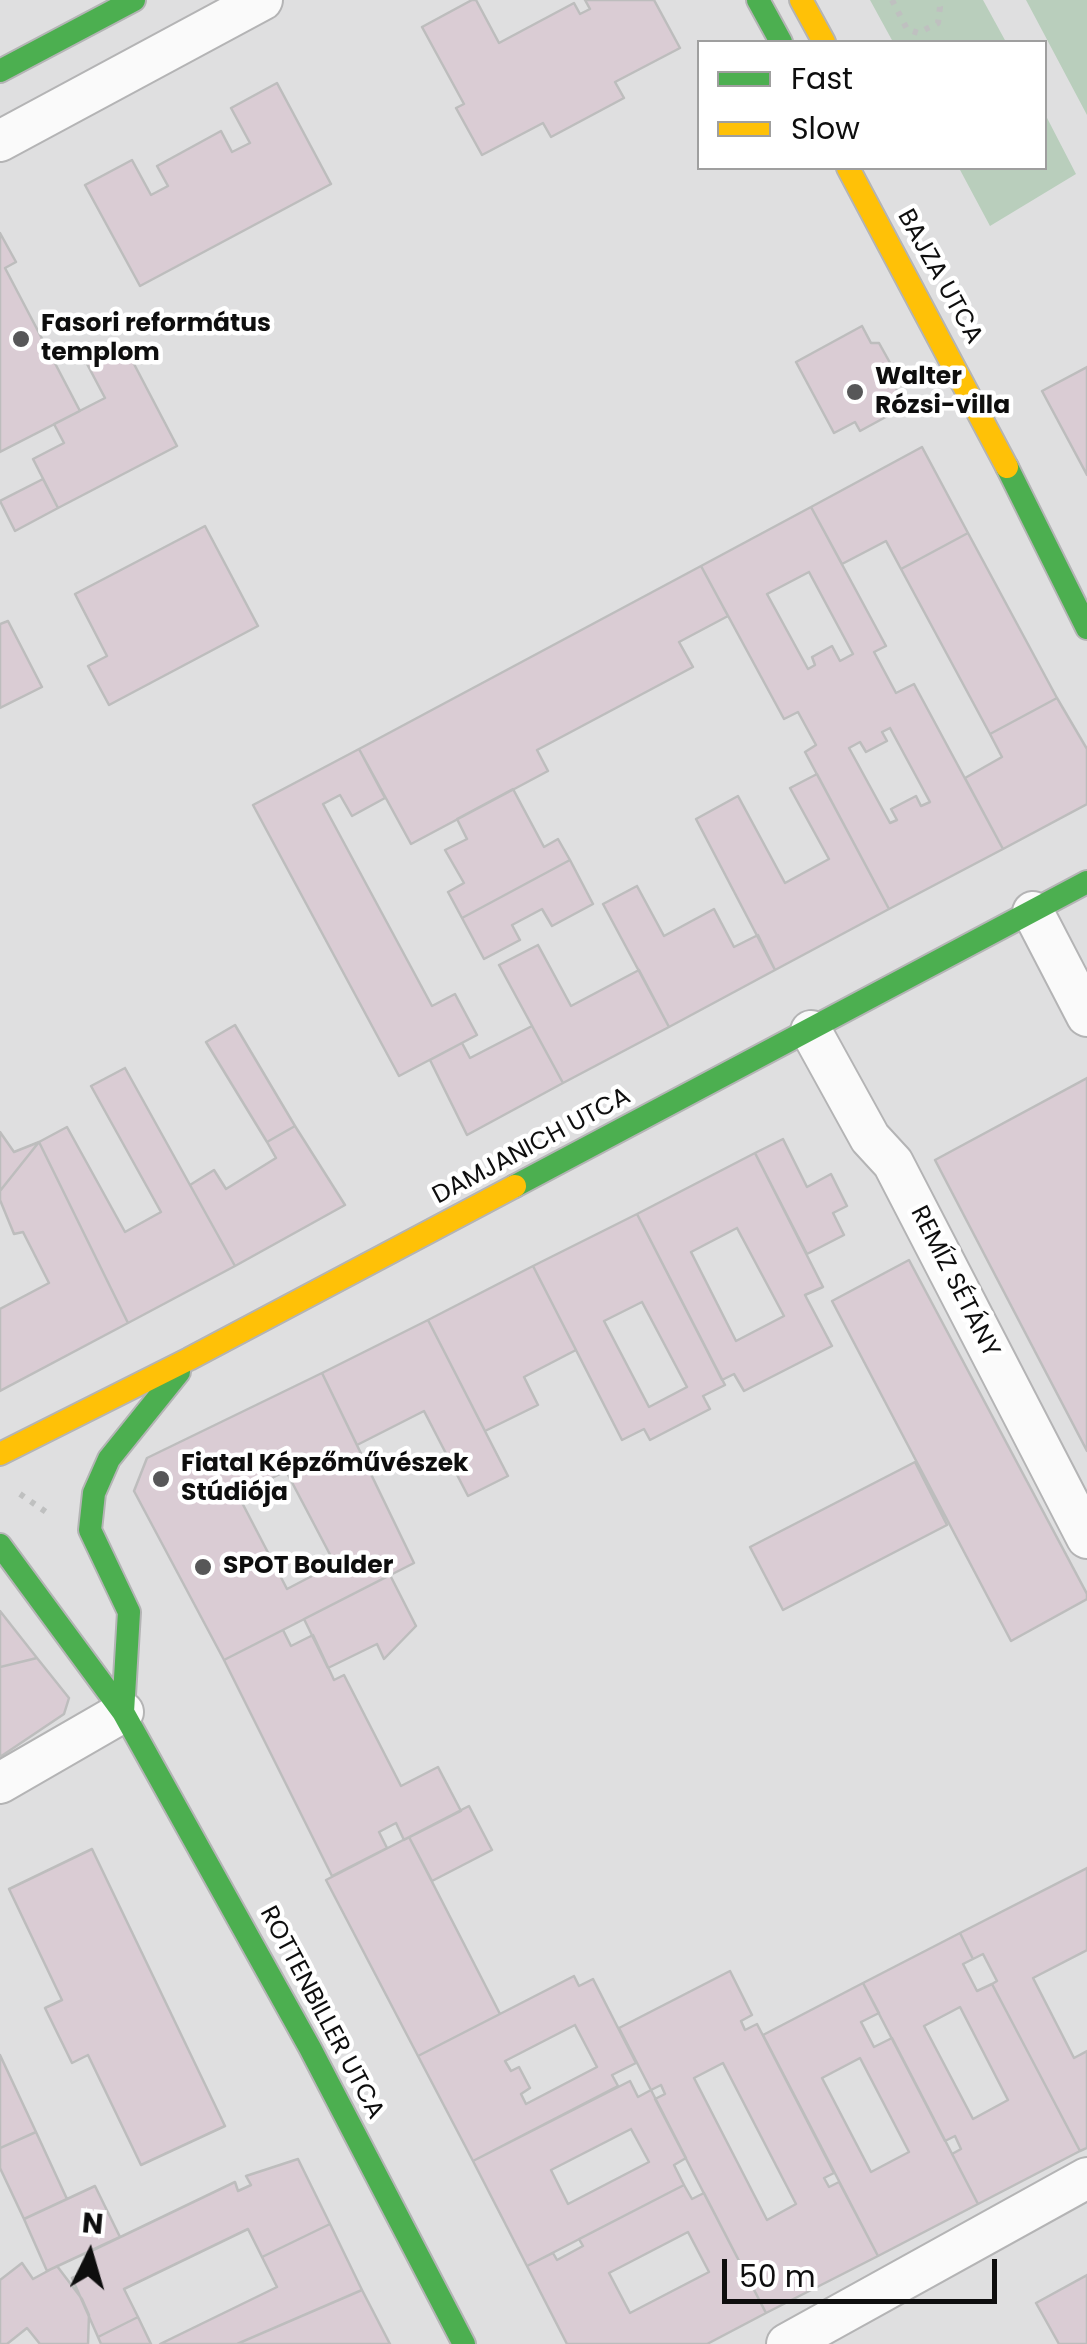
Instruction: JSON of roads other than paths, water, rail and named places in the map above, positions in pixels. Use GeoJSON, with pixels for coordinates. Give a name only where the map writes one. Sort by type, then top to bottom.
{"type":"FeatureCollection","features":[{"type":"Feature","properties":{"kind":"street"},"geometry":{"type":"LineString","coordinates":[[0,70],[134,0]]}},
{"type":"Feature","properties":{"kind":"street"},"geometry":{"type":"LineString","coordinates":[[0,140],[262,0]]}},
{"type":"Feature","properties":{"kind":"street"},"geometry":{"type":"LineString","coordinates":[[758,0],[780,40]]}},
{"type":"Feature","properties":{"kind":"street"},"geometry":{"type":"LineString","coordinates":[[801,0],[823,40]]}},
{"type":"Feature","properties":{"kind":"street","name":"BAJZA UTCA"},"geometry":{"type":"LineString","coordinates":[[849,170],[973,397],[1087,628]]}},
{"type":"Feature","properties":{"kind":"street","name":"DAMJANICH UTCA"},"geometry":{"type":"LineString","coordinates":[[0,1454],[189,1359],[1087,882]]}},
{"type":"Feature","properties":{"kind":"street"},"geometry":{"type":"LineString","coordinates":[[1033,912],[1087,1016]]}},
{"type":"Feature","properties":{"kind":"street","name":"REMÍZ SÉTÁNY"},"geometry":{"type":"LineString","coordinates":[[812,1031],[870,1138],[892,1163],[1087,1538]]}},
{"type":"Feature","properties":{"kind":"street"},"geometry":{"type":"LineString","coordinates":[[0,1783],[124,1712],[129,1612],[90,1530],[94,1493],[109,1459],[189,1359]]}},
{"type":"Feature","properties":{"kind":"street","name":"ROTTENBILLER UTCA"},"geometry":{"type":"LineString","coordinates":[[0,1545],[124,1712],[310,2048],[464,2344]]}},
{"type":"Feature","properties":{"kind":"street"},"geometry":{"type":"LineString","coordinates":[[787,2344],[1087,2178]]}},
{"type":"Feature","properties":{"kind":"place","name":"Fasori református templom"},"geometry":{"type":"Point","coordinates":[21,339]}},
{"type":"Feature","properties":{"kind":"place","name":"Walter Rózsi-villa"},"geometry":{"type":"Point","coordinates":[855,392]}},
{"type":"Feature","properties":{"kind":"place","name":"Fiatal Képzőművészek Stúdiója"},"geometry":{"type":"Point","coordinates":[161,1479]}},
{"type":"Feature","properties":{"kind":"place","name":"SPOT Boulder"},"geometry":{"type":"Point","coordinates":[203,1567]}}]}
